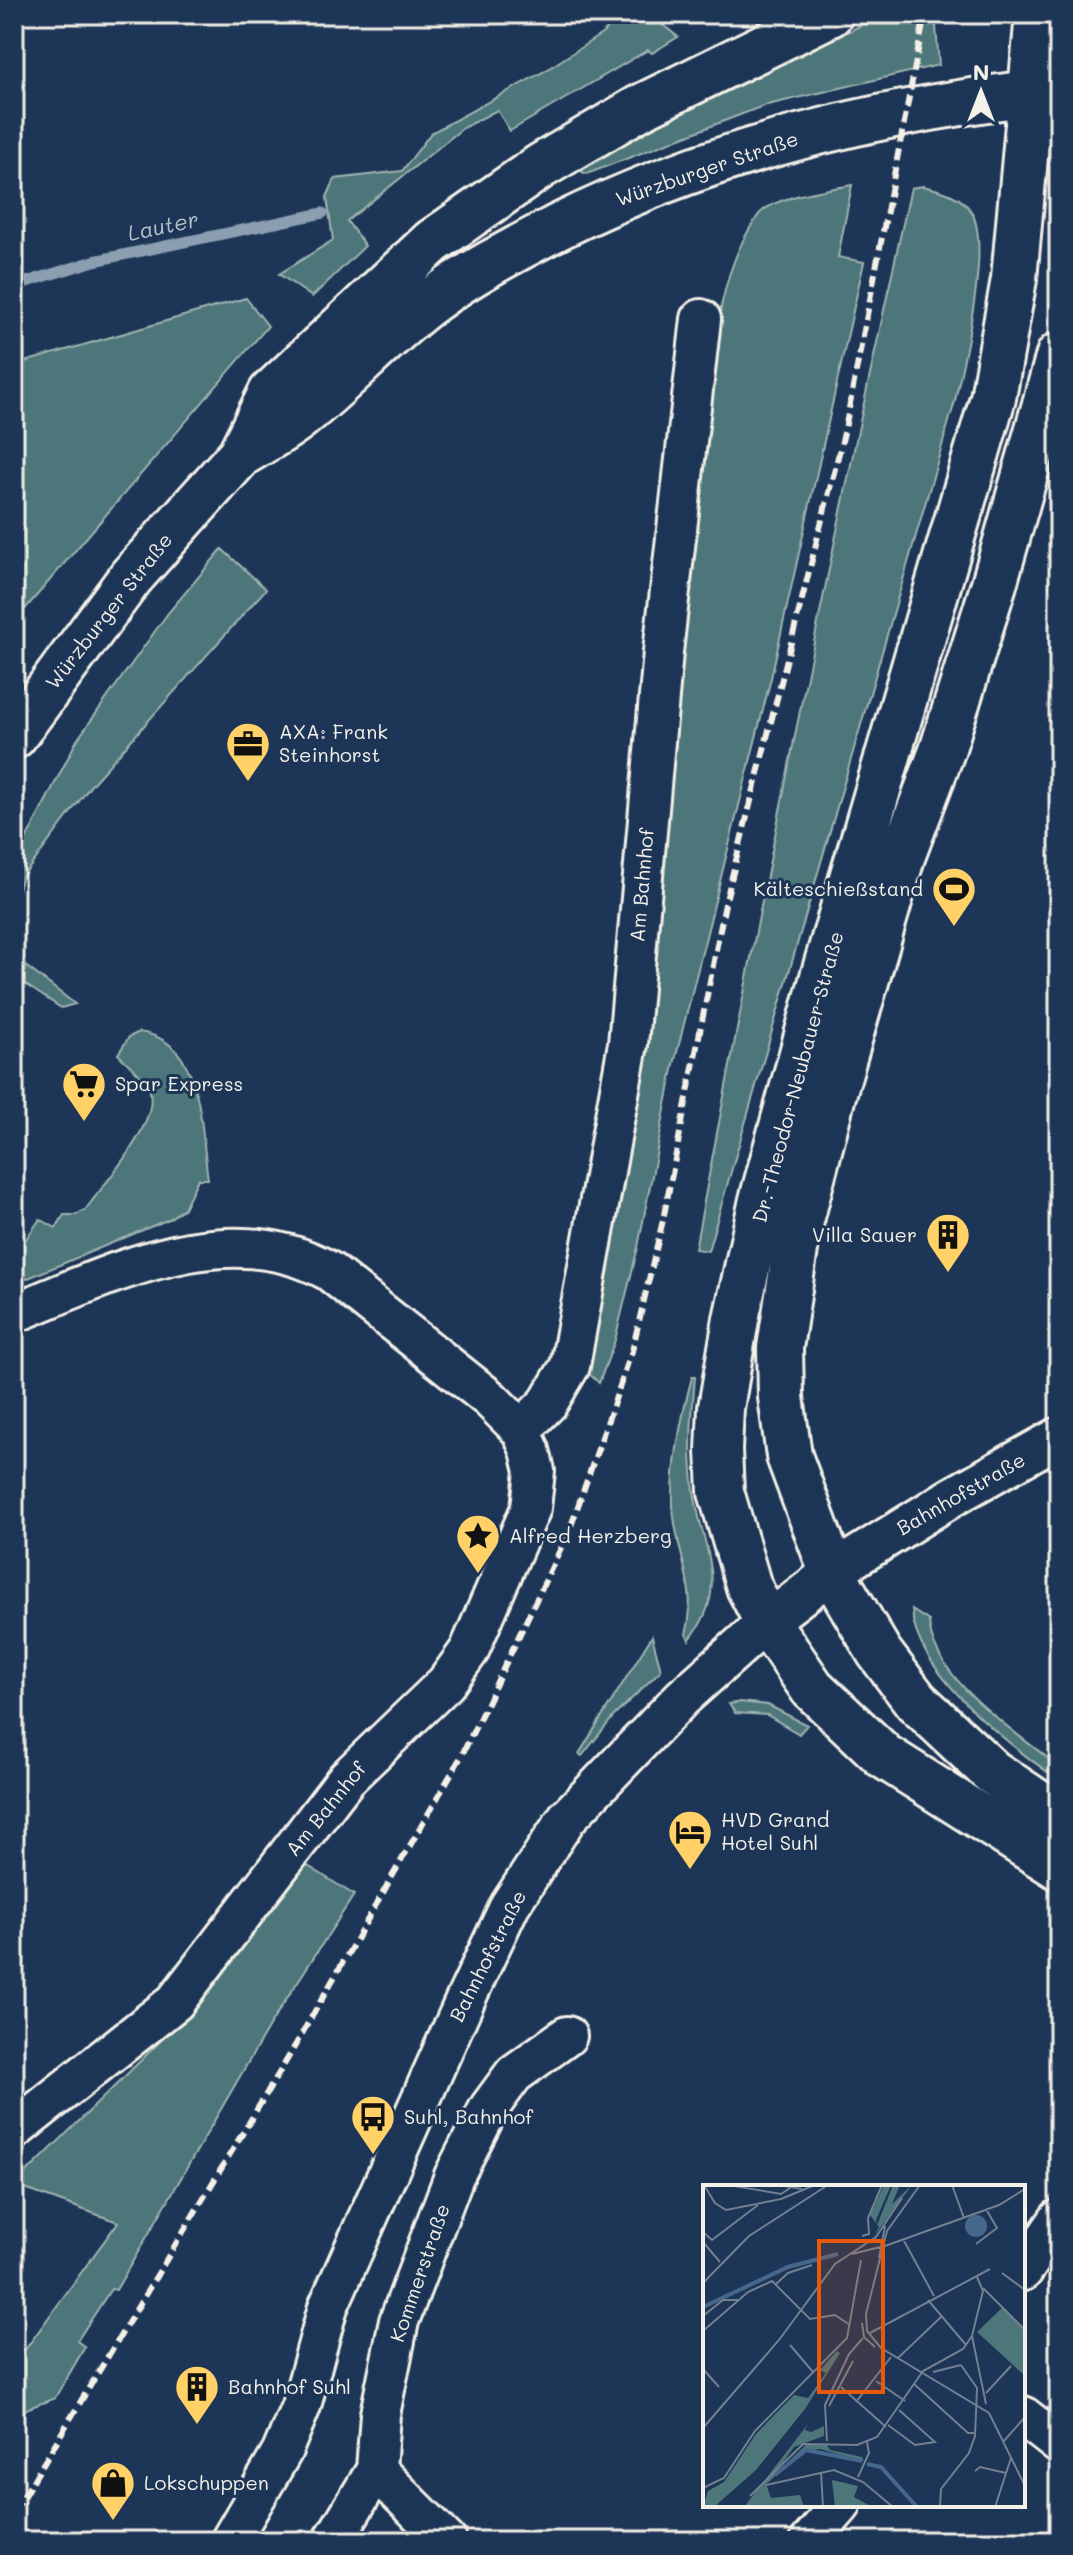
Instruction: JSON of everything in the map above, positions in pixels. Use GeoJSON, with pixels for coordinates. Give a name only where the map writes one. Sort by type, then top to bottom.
{"type":"FeatureCollection","features":[{"type":"Feature","properties":{"kind":"main road","name":"Würzburger Straße"},"geometry":{"type":"LineString","coordinates":[[14,736],[131,577],[240,455],[271,393],[432,242],[541,166],[641,107],[830,14]]}},
{"type":"Feature","properties":{"kind":"main road","name":"Dr.-Theodor-Neubauer-Straße"},"geometry":{"type":"LineString","coordinates":[[1038,14],[1044,92],[993,398],[819,992],[762,1200],[736,1319],[721,1408],[721,1492],[749,1587],[767,1622],[812,1688],[884,1756],[1059,1867]]}},
{"type":"Feature","properties":{"kind":"main road","name":"Würzburger Straße"},"geometry":{"type":"LineString","coordinates":[[240,455],[301,416],[374,348],[434,299],[515,249],[633,190],[763,145],[849,124],[1044,92]]}},
{"type":"Feature","properties":{"kind":"main road","name":"Dr.-Theodor-Neubauer-Straße"},"geometry":{"type":"LineString","coordinates":[[1056,368],[942,751],[902,857],[833,1095],[787,1286],[780,1348],[781,1397],[789,1456],[832,1572],[879,1652],[916,1701],[992,1772],[1059,1817]]}},
{"type":"Feature","properties":{"kind":"street","name":"Am Bahnhof"},"geometry":{"type":"LineString","coordinates":[[521,1430],[548,1403],[570,1366],[628,1044],[663,652],[701,319]]}},
{"type":"Feature","properties":{"kind":"street","name":"Am Bahnhof"},"geometry":{"type":"LineString","coordinates":[[14,1313],[172,1255],[237,1245],[277,1249],[306,1258],[329,1271],[490,1399],[521,1430],[535,1471],[531,1508],[469,1651],[446,1683],[347,1778],[175,2002],[14,2130]]}},
{"type":"Feature","properties":{"kind":"street","name":"Bahnhofstraße"},"geometry":{"type":"LineString","coordinates":[[230,2541],[282,2452],[301,2406],[328,2307],[391,2161],[510,1905],[567,1818],[620,1759],[767,1622],[832,1572],[952,1497],[1059,1437]]}},
{"type":"Feature","properties":{"kind":"street","name":"Kommerstraße"},"geometry":{"type":"LineString","coordinates":[[333,2541],[376,2470],[380,2414],[399,2321],[454,2176],[489,2108],[514,2074],[567,2036]]}},
{"type":"Feature","properties":{"kind":"street"},"geometry":{"type":"LineString","coordinates":[[1025,2268],[1059,2219]]}},
{"type":"Feature","properties":{"kind":"street"},"geometry":{"type":"LineString","coordinates":[[1025,2418],[1059,2444]]}},
{"type":"Feature","properties":{"kind":"street"},"geometry":{"type":"LineString","coordinates":[[376,2470],[447,2541]]}},
{"type":"Feature","properties":{"kind":"street"},"geometry":{"type":"LineString","coordinates":[[810,2541],[839,2507]]}},
{"type":"Feature","properties":{"kind":"green space"},"geometry":{"type":"Polygon","coordinates":[[[623,14],[649,14],[678,37],[652,53],[648,50],[510,131],[497,110],[463,128],[347,221],[365,246],[312,297],[279,274],[333,240],[327,197],[335,179],[402,171],[431,133],[545,71],[603,33],[623,14]]]}},
{"type":"Feature","properties":{"kind":"green space"},"geometry":{"type":"Polygon","coordinates":[[[886,14],[935,14],[939,65],[763,106],[587,174],[582,172],[584,167],[677,110],[886,14]]]}},
{"type":"Feature","properties":{"kind":"green space"},"geometry":{"type":"Polygon","coordinates":[[[852,185],[838,257],[864,262],[771,678],[674,1064],[638,1247],[615,1340],[599,1383],[585,1370],[609,1259],[643,1034],[689,578],[722,305],[741,244],[764,210],[800,195],[852,185]]]}},
{"type":"Feature","properties":{"kind":"green space"},"geometry":{"type":"Polygon","coordinates":[[[923,186],[943,191],[962,201],[971,211],[977,227],[974,304],[955,401],[708,1251],[695,1249],[853,452],[911,188],[923,186]]]}},
{"type":"Feature","properties":{"kind":"green space"},"geometry":{"type":"Polygon","coordinates":[[[246,298],[268,326],[14,622],[14,365],[246,298]]]}},
{"type":"Feature","properties":{"kind":"green space"},"geometry":{"type":"Polygon","coordinates":[[[222,549],[266,589],[92,784],[21,879],[14,903],[14,863],[77,740],[168,613],[222,549]]]}},
{"type":"Feature","properties":{"kind":"green space"},"geometry":{"type":"Polygon","coordinates":[[[14,957],[75,1004],[61,1008],[14,977],[14,957]]]}},
{"type":"Feature","properties":{"kind":"green space"},"geometry":{"type":"Polygon","coordinates":[[[139,1032],[161,1039],[176,1051],[188,1069],[200,1112],[208,1179],[198,1179],[184,1208],[169,1219],[14,1284],[14,1256],[40,1219],[56,1228],[64,1215],[76,1215],[86,1209],[141,1132],[151,1100],[148,1086],[118,1054],[129,1037],[139,1032]]]}},
{"type":"Feature","properties":{"kind":"green space"},"geometry":{"type":"Polygon","coordinates":[[[692,1377],[695,1377],[691,1443],[693,1482],[712,1582],[710,1601],[703,1620],[689,1640],[686,1634],[690,1601],[675,1523],[673,1490],[678,1441],[692,1377]]]}},
{"type":"Feature","properties":{"kind":"green space"},"geometry":{"type":"Polygon","coordinates":[[[912,1610],[929,1621],[934,1642],[960,1683],[1000,1721],[1059,1767],[1059,1780],[992,1728],[947,1682],[929,1658],[917,1633],[912,1610]]]}},
{"type":"Feature","properties":{"kind":"green space"},"geometry":{"type":"Polygon","coordinates":[[[652,1636],[661,1670],[614,1716],[582,1756],[579,1754],[652,1636]]]}},
{"type":"Feature","properties":{"kind":"green space"},"geometry":{"type":"Polygon","coordinates":[[[729,1704],[768,1705],[807,1725],[799,1734],[767,1715],[735,1713],[729,1704]]]}},
{"type":"Feature","properties":{"kind":"green space"},"geometry":{"type":"Polygon","coordinates":[[[305,1864],[354,1895],[271,2023],[116,2290],[111,2289],[77,2341],[85,2347],[55,2398],[26,2409],[14,2429],[14,2365],[118,2222],[14,2185],[185,2017],[305,1864]]]}},
{"type":"Feature","properties":{"kind":"waterway","name":"Lauter"},"geometry":{"type":"LineString","coordinates":[[14,286],[94,261],[323,213]]}},
{"type":"Feature","properties":{"kind":"railway"},"geometry":{"type":"LineString","coordinates":[[14,2512],[288,2058],[462,1755],[570,1529],[632,1351],[663,1220],[725,904],[845,429],[925,14]]}},
{"type":"Feature","properties":{"kind":"place","name":"AXA: Frank Steinhorst"},"geometry":{"type":"Point","coordinates":[248,783]}},
{"type":"Feature","properties":{"kind":"place","name":"Kälteschießstand"},"geometry":{"type":"Point","coordinates":[954,928]}},
{"type":"Feature","properties":{"kind":"place","name":"Spar Express"},"geometry":{"type":"Point","coordinates":[84,1123]}},
{"type":"Feature","properties":{"kind":"place","name":"Villa Sauer"},"geometry":{"type":"Point","coordinates":[948,1274]}},
{"type":"Feature","properties":{"kind":"place","name":"Alfred Herzberg"},"geometry":{"type":"Point","coordinates":[478,1575]}},
{"type":"Feature","properties":{"kind":"place","name":"HVD Grand Hotel Suhl"},"geometry":{"type":"Point","coordinates":[690,1871]}},
{"type":"Feature","properties":{"kind":"place","name":"Suhl, Bahnhof"},"geometry":{"type":"Point","coordinates":[373,2156]}},
{"type":"Feature","properties":{"kind":"place","name":"Bahnhof Suhl"},"geometry":{"type":"Point","coordinates":[197,2426]}},
{"type":"Feature","properties":{"kind":"place","name":"Lokschuppen"},"geometry":{"type":"Point","coordinates":[113,2522]}}]}
